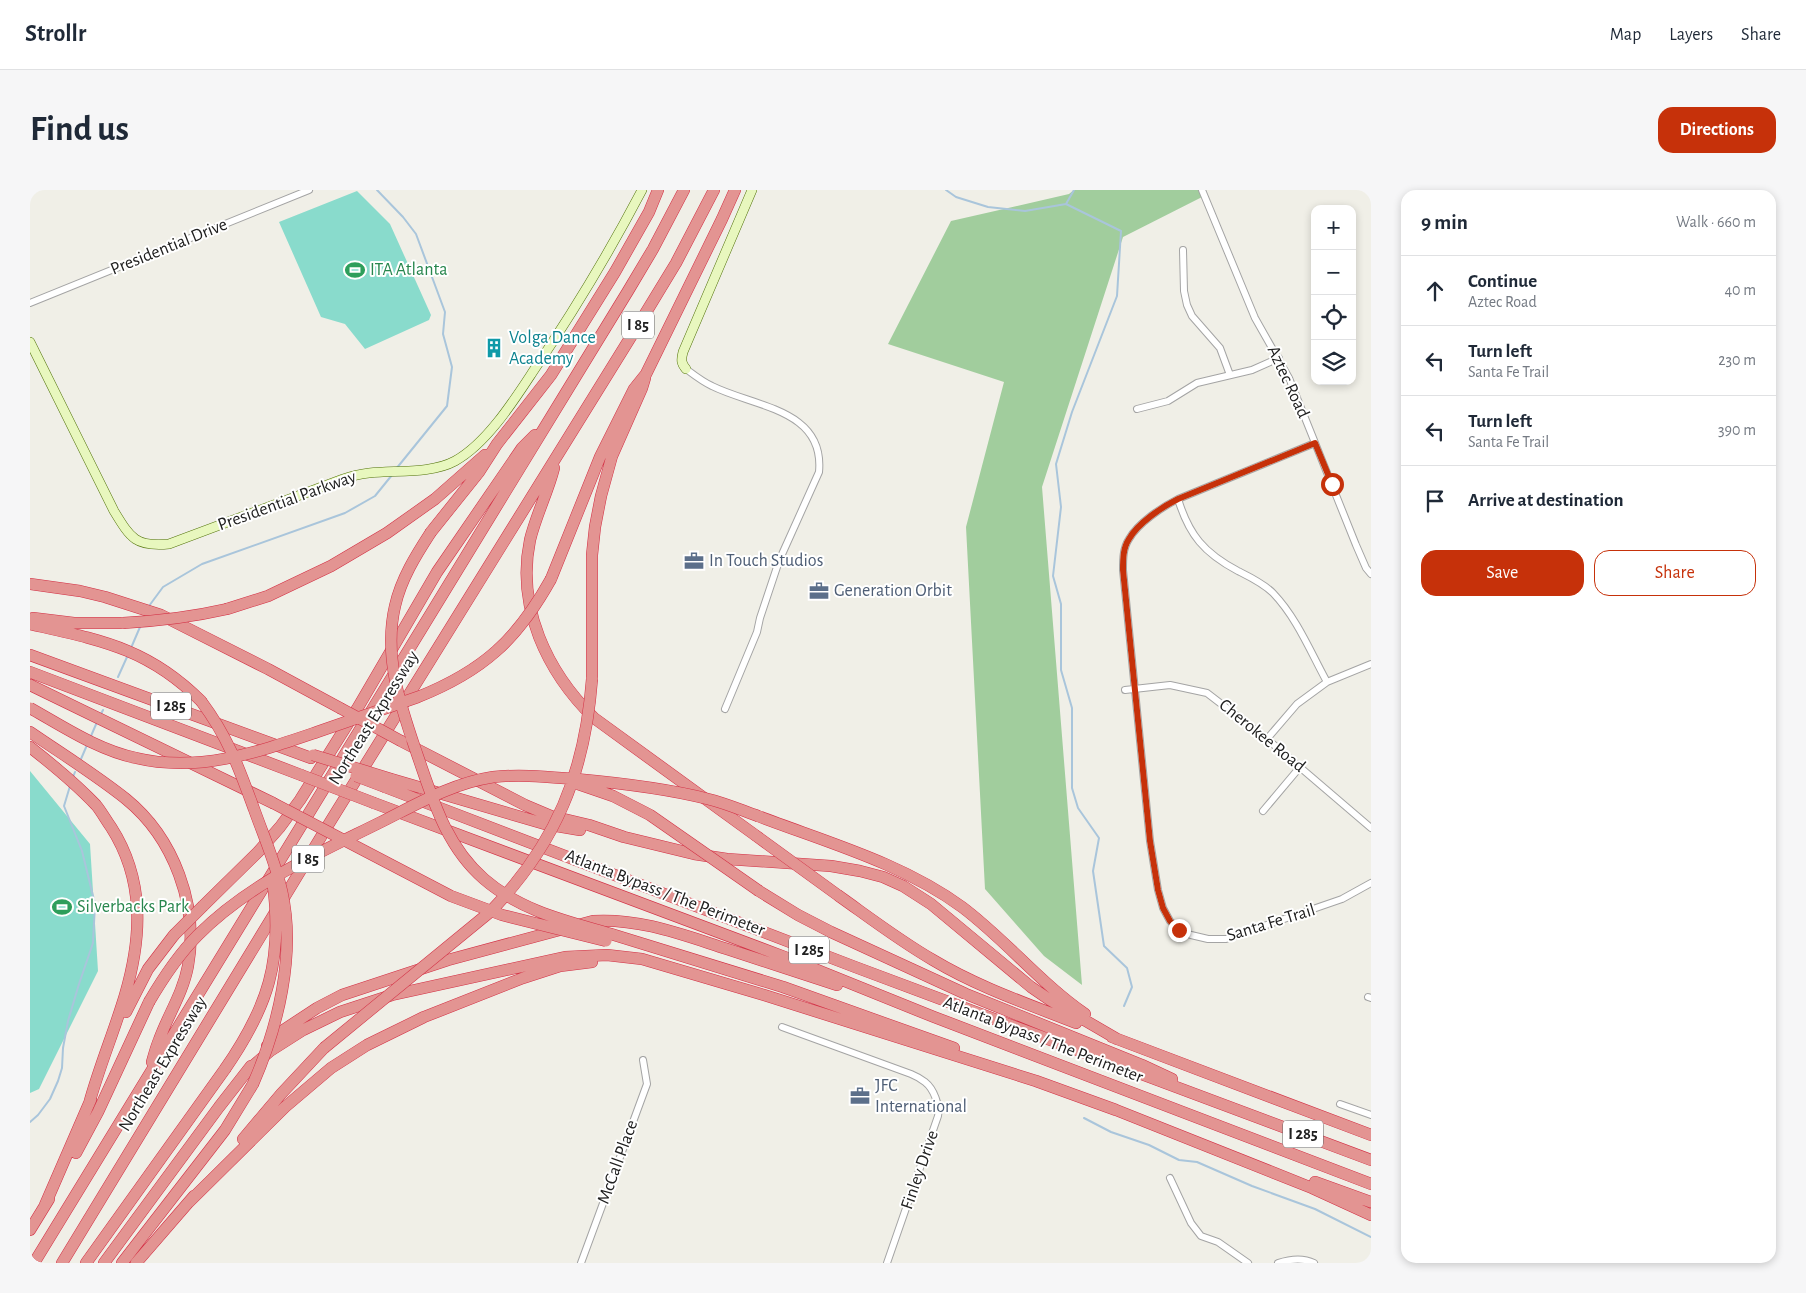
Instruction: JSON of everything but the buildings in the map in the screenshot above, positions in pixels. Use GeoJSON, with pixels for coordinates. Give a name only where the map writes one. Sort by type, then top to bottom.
{"type":"FeatureCollection","features":[{"type":"Feature","properties":{"kind":"highway"},"geometry":{"type":"LineString","coordinates":[[608,938],[541,914],[513,900],[494,888],[467,862],[453,842],[441,821],[395,685],[392,658],[392,629],[394,606],[414,558],[431,532],[479,472],[497,444],[551,375],[620,263],[649,212],[658,190]]}},
{"type":"Feature","properties":{"kind":"highway","name":"Northeast Expressway"},"geometry":{"type":"LineString","coordinates":[[34,1263],[653,249],[684,190]]}},
{"type":"Feature","properties":{"kind":"highway","name":"Northeast Expressway"},"geometry":{"type":"LineString","coordinates":[[62,1263],[330,822],[676,263],[714,190]]}},
{"type":"Feature","properties":{"kind":"highway"},"geometry":{"type":"LineString","coordinates":[[136,1263],[281,1094],[324,1048],[490,912],[508,894],[534,859],[556,822],[573,783],[584,745],[588,721],[592,679],[592,555],[601,496],[612,456],[642,388],[646,374],[735,190]]}},
{"type":"Feature","properties":{"kind":"highway"},"geometry":{"type":"LineString","coordinates":[[30,708],[87,740],[113,751],[136,758],[171,764],[201,763],[245,755],[418,697],[462,677],[490,657],[517,632],[538,603],[551,579],[600,457],[634,389],[646,374]]}},
{"type":"Feature","properties":{"kind":"highway"},"geometry":{"type":"LineString","coordinates":[[45,1205],[104,1072],[134,993],[148,969],[174,935],[258,852],[300,800],[357,709],[437,572],[522,448],[548,421]]}},
{"type":"Feature","properties":{"kind":"highway"},"geometry":{"type":"LineString","coordinates":[[30,617],[74,623],[123,623],[164,620],[226,610],[268,596],[331,566],[387,533],[435,499],[497,444]]}},
{"type":"Feature","properties":{"kind":"highway"},"geometry":{"type":"LineString","coordinates":[[557,457],[549,487],[530,541],[528,565],[529,603],[539,638],[549,661],[567,689],[594,718],[897,938],[934,961],[987,988],[1371,1135]]}},
{"type":"Feature","properties":{"kind":"highway"},"geometry":{"type":"LineString","coordinates":[[30,584],[88,593],[161,615],[533,808],[551,816],[589,825],[624,837]]}},
{"type":"Feature","properties":{"kind":"highway"},"geometry":{"type":"LineString","coordinates":[[30,624],[109,643],[128,650],[153,663],[192,692],[214,718],[233,753],[275,867],[282,893],[287,952],[277,1018],[253,1084],[225,1130],[122,1263]]}},
{"type":"Feature","properties":{"kind":"highway","name":"Atlanta Bypass / The Perimeter"},"geometry":{"type":"LineString","coordinates":[[30,655],[388,783],[682,902],[1371,1160]]}},
{"type":"Feature","properties":{"kind":"highway","name":"Atlanta Bypass / The Perimeter"},"geometry":{"type":"LineString","coordinates":[[30,672],[790,959],[934,1017],[1371,1184]]}},
{"type":"Feature","properties":{"kind":"highway"},"geometry":{"type":"LineString","coordinates":[[30,685],[273,804],[451,896],[502,915],[608,938],[720,969],[783,988],[937,1041],[1312,1188],[1371,1215]]}},
{"type":"Feature","properties":{"kind":"highway"},"geometry":{"type":"LineString","coordinates":[[30,732],[127,800],[152,826],[165,844],[179,873],[186,899],[190,926],[188,966],[181,993],[159,1040],[149,1076]]}},
{"type":"Feature","properties":{"kind":"highway"},"geometry":{"type":"LineString","coordinates":[[30,747],[97,806],[118,839],[134,878],[138,915],[135,953],[125,996],[98,1070],[89,1104]]}},
{"type":"Feature","properties":{"kind":"highway"},"geometry":{"type":"LineString","coordinates":[[30,1230],[98,1112],[149,1002],[178,959],[197,936],[233,904],[279,874],[429,798],[464,784],[490,778],[510,776],[560,778],[618,783],[684,794],[718,802],[888,865],[941,893],[962,907],[993,932],[1061,997],[1109,1029],[1152,1052]]}},
{"type":"Feature","properties":{"kind":"highway"},"geometry":{"type":"LineString","coordinates":[[560,778],[613,796],[650,815],[759,892],[830,932],[966,994],[1142,1065],[1234,1109]]}},
{"type":"Feature","properties":{"kind":"highway"},"geometry":{"type":"LineString","coordinates":[[388,783],[545,824],[624,837],[694,854],[727,859],[831,866],[883,877],[903,886],[930,904],[1031,987],[1117,1039]]}},
{"type":"Feature","properties":{"kind":"highway"},"geometry":{"type":"LineString","coordinates":[[86,1263],[225,1069],[260,1010],[270,982],[277,932],[273,884],[252,806]]}},
{"type":"Feature","properties":{"kind":"highway"},"geometry":{"type":"LineString","coordinates":[[104,1263],[218,1107],[262,1051],[279,1034],[318,1008],[342,995],[448,960],[593,921],[632,922],[674,932],[934,1017]]}},
{"type":"Feature","properties":{"kind":"highway"},"geometry":{"type":"LineString","coordinates":[[247,1071],[270,1051],[303,1030],[340,1012],[392,995],[535,962],[588,955],[642,959],[764,994],[1036,1081]]}},
{"type":"Feature","properties":{"kind":"highway"},"geometry":{"type":"LineString","coordinates":[[189,1202],[284,1107],[306,1088],[331,1068],[383,1036],[424,1017],[560,966],[602,961],[678,970]]}},
{"type":"Feature","properties":{"kind":"highway"},"geometry":{"type":"LineString","coordinates":[[1330,1120],[1371,1127]]}},
{"type":"Feature","properties":{"kind":"highway"},"geometry":{"type":"LineString","coordinates":[[1194,1142],[1265,1164],[1371,1202]]}},
{"type":"Feature","properties":{"kind":"street","name":"Presidential Drive"},"geometry":{"type":"LineString","coordinates":[[30,303],[309,190]]}},
{"type":"Feature","properties":{"kind":"street","name":"Presidential Parkway"},"geometry":{"type":"LineString","coordinates":[[30,342],[114,512],[126,532],[139,542],[152,546],[170,544],[359,474],[410,471],[443,466],[469,452],[517,395],[561,331],[642,190]]}},
{"type":"Feature","properties":{"kind":"street"},"geometry":{"type":"LineString","coordinates":[[725,709],[757,632],[779,561],[819,472],[820,460],[818,449],[811,435],[796,420],[773,408],[712,386],[682,365],[683,352],[752,190]]}},
{"type":"Feature","properties":{"kind":"street","name":"Aztec Road"},"geometry":{"type":"LineString","coordinates":[[1202,190],[1256,318],[1289,378],[1366,568],[1371,574]]}},
{"type":"Feature","properties":{"kind":"street"},"geometry":{"type":"LineString","coordinates":[[1184,250],[1184,291],[1186,304],[1192,316],[1220,348],[1230,375]]}},
{"type":"Feature","properties":{"kind":"street"},"geometry":{"type":"LineString","coordinates":[[1137,409],[1168,401],[1196,383],[1252,370],[1279,358]]}},
{"type":"Feature","properties":{"kind":"street","name":"Santa Fe Trail"},"geometry":{"type":"LineString","coordinates":[[1315,443],[1178,499],[1161,508],[1129,538],[1124,551],[1123,570],[1150,841],[1158,890],[1163,908],[1170,921],[1179,930],[1208,939],[1226,939],[1342,899],[1371,883]]}},
{"type":"Feature","properties":{"kind":"street"},"geometry":{"type":"LineString","coordinates":[[1178,499],[1191,531],[1210,554],[1226,565],[1263,584],[1274,594],[1299,631],[1327,682]]}},
{"type":"Feature","properties":{"kind":"street"},"geometry":{"type":"LineString","coordinates":[[1267,739],[1297,704],[1327,682],[1371,664]]}},
{"type":"Feature","properties":{"kind":"street","name":"Cherokee Road"},"geometry":{"type":"LineString","coordinates":[[1125,690],[1170,685],[1207,693],[1267,739],[1371,828]]}},
{"type":"Feature","properties":{"kind":"street"},"geometry":{"type":"LineString","coordinates":[[1263,812],[1300,767]]}},
{"type":"Feature","properties":{"kind":"street","name":"Finley Drive"},"geometry":{"type":"LineString","coordinates":[[782,1027],[911,1074],[927,1083],[935,1097],[939,1110],[938,1116],[887,1263]]}},
{"type":"Feature","properties":{"kind":"street","name":"McCall Place"},"geometry":{"type":"LineString","coordinates":[[582,1263],[646,1084],[643,1060]]}},
{"type":"Feature","properties":{"kind":"street"},"geometry":{"type":"LineString","coordinates":[[1340,1104],[1371,1115]]}},
{"type":"Feature","properties":{"kind":"street"},"geometry":{"type":"LineString","coordinates":[[1170,1178],[1191,1223],[1201,1236],[1218,1242],[1248,1263]]}},
{"type":"Feature","properties":{"kind":"street"},"geometry":{"type":"LineString","coordinates":[[1278,1263],[1299,1258],[1307,1259],[1314,1263]]}},
{"type":"Feature","properties":{"kind":"green space"},"geometry":{"type":"Polygon","coordinates":[[[1074,190],[1204,190],[1206,195],[1123,237],[1042,487],[1082,985],[1044,956],[985,889],[966,527],[1004,382],[888,344],[951,221],[1069,194],[1074,190]]]}},
{"type":"Feature","properties":{"kind":"shaded area","name":"ITA Atlanta"},"geometry":{"type":"Polygon","coordinates":[[[357,191],[390,224],[431,315],[429,320],[365,349],[345,324],[321,317],[279,222],[357,191]]]}},
{"type":"Feature","properties":{"kind":"shaded area","name":"Silverbacks Park"},"geometry":{"type":"Polygon","coordinates":[[[30,771],[90,844],[98,971],[39,1089],[30,1093],[30,771]]]}},
{"type":"Feature","properties":{"kind":"waterway"},"geometry":{"type":"LineString","coordinates":[[377,190],[403,217],[416,234],[445,312],[443,334],[452,367],[447,406],[396,469]]}},
{"type":"Feature","properties":{"kind":"waterway"},"geometry":{"type":"LineString","coordinates":[[946,190],[956,197],[988,207],[1025,211],[1066,204],[1121,231],[1117,296],[1072,412],[1056,464],[1061,507],[1053,576],[1061,604],[1061,670],[1072,708],[1072,788],[1078,808],[1099,838],[1093,871],[1104,946],[1127,968],[1132,987],[1124,1006]]}},
{"type":"Feature","properties":{"kind":"waterway"},"geometry":{"type":"LineString","coordinates":[[1066,204],[1074,190]]}},
{"type":"Feature","properties":{"kind":"waterway"},"geometry":{"type":"LineString","coordinates":[[149,606],[163,587],[202,564],[345,513],[375,496],[392,475]]}},
{"type":"Feature","properties":{"kind":"waterway"},"geometry":{"type":"LineString","coordinates":[[131,648],[140,627]]}},
{"type":"Feature","properties":{"kind":"waterway"},"geometry":{"type":"LineString","coordinates":[[118,677],[127,657]]}},
{"type":"Feature","properties":{"kind":"waterway"},"geometry":{"type":"LineString","coordinates":[[100,716],[103,710]]}},
{"type":"Feature","properties":{"kind":"waterway"},"geometry":{"type":"LineString","coordinates":[[91,736],[97,722]]}},
{"type":"Feature","properties":{"kind":"waterway"},"geometry":{"type":"LineString","coordinates":[[81,759],[87,745]]}},
{"type":"Feature","properties":{"kind":"waterway"},"geometry":{"type":"LineString","coordinates":[[73,777],[75,772]]}},
{"type":"Feature","properties":{"kind":"waterway"},"geometry":{"type":"LineString","coordinates":[[30,1122],[50,1099],[58,1081],[62,1068],[63,1048],[68,1021],[93,943],[95,904],[82,851],[64,806],[70,786]]}},
{"type":"Feature","properties":{"kind":"waterway"},"geometry":{"type":"LineString","coordinates":[[1084,1118],[1111,1132],[1149,1145],[1179,1160],[1197,1162],[1252,1186],[1315,1209],[1371,1237]]}},
{"type":"Feature","properties":{"kind":"place","name":"ITA Atlanta"},"geometry":{"type":"Point","coordinates":[355,270]}},
{"type":"Feature","properties":{"kind":"place","name":"Volga Dance Academy"},"geometry":{"type":"Point","coordinates":[494,348]}},
{"type":"Feature","properties":{"kind":"place","name":"In Touch Studios"},"geometry":{"type":"Point","coordinates":[694,561]}},
{"type":"Feature","properties":{"kind":"place","name":"Generation Orbit"},"geometry":{"type":"Point","coordinates":[819,591]}},
{"type":"Feature","properties":{"kind":"place","name":"Silverbacks Park"},"geometry":{"type":"Point","coordinates":[62,907]}},
{"type":"Feature","properties":{"kind":"place","name":"JFC International"},"geometry":{"type":"Point","coordinates":[860,1096]}},
{"type":"Feature","properties":{"kind":"route"},"geometry":{"type":"LineString","coordinates":[[1179,930],[1170,921],[1163,908],[1150,841],[1123,570],[1124,551],[1129,538],[1161,508],[1178,499],[1315,443],[1332,484]]}}]}
